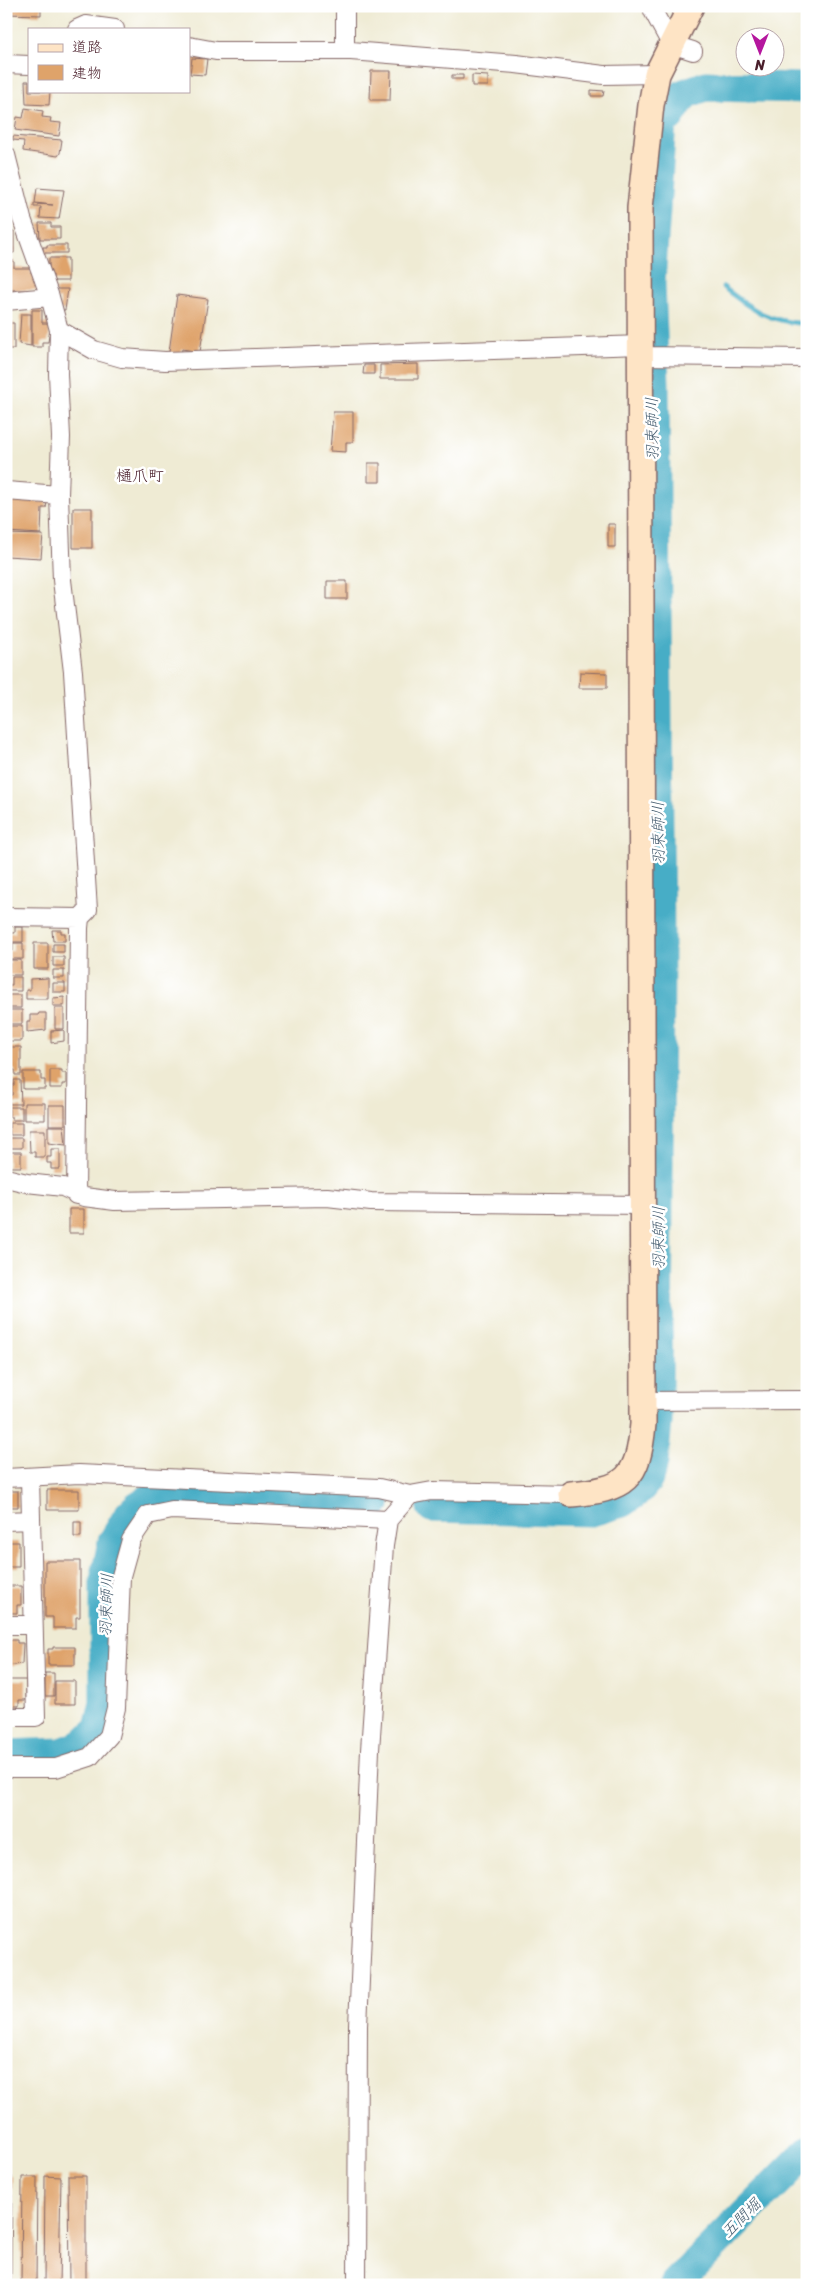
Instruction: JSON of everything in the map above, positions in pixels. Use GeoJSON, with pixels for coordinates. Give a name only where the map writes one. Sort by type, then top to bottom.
{"type":"FeatureCollection","features":[{"type":"Feature","properties":{"kind":"street"},"geometry":{"type":"LineString","coordinates":[[345,6],[345,51]]}},
{"type":"Feature","properties":{"kind":"street"},"geometry":{"type":"LineString","coordinates":[[653,6],[653,11],[682,48]]}},
{"type":"Feature","properties":{"kind":"street"},"geometry":{"type":"LineString","coordinates":[[6,1478],[99,1474],[379,1488],[410,1495],[432,1491],[571,1494],[603,1491],[622,1482],[635,1466],[641,1451],[644,1401],[640,208],[651,106],[657,74],[682,48],[691,6]]}},
{"type":"Feature","properties":{"kind":"street"},"geometry":{"type":"LineString","coordinates":[[80,28],[86,25],[108,28]]}},
{"type":"Feature","properties":{"kind":"street"},"geometry":{"type":"LineString","coordinates":[[190,46],[216,51],[345,51],[516,64],[604,75],[657,74]]}},
{"type":"Feature","properties":{"kind":"street"},"geometry":{"type":"LineString","coordinates":[[6,64],[28,65]]}},
{"type":"Feature","properties":{"kind":"street"},"geometry":{"type":"LineString","coordinates":[[6,154],[22,219],[50,297],[59,330],[58,374],[61,437],[59,495],[62,580],[73,672],[88,910],[80,918],[76,1195]]}},
{"type":"Feature","properties":{"kind":"street"},"geometry":{"type":"LineString","coordinates":[[6,301],[50,297]]}},
{"type":"Feature","properties":{"kind":"street"},"geometry":{"type":"LineString","coordinates":[[59,330],[94,350],[122,358],[165,362],[641,350],[807,358]]}},
{"type":"Feature","properties":{"kind":"street"},"geometry":{"type":"LineString","coordinates":[[6,491],[59,495]]}},
{"type":"Feature","properties":{"kind":"street"},"geometry":{"type":"LineString","coordinates":[[6,917],[80,918]]}},
{"type":"Feature","properties":{"kind":"street"},"geometry":{"type":"LineString","coordinates":[[6,1178],[27,1183],[63,1187],[76,1195],[115,1202],[327,1197],[371,1202],[643,1205]]}},
{"type":"Feature","properties":{"kind":"street"},"geometry":{"type":"LineString","coordinates":[[644,1401],[807,1400]]}},
{"type":"Feature","properties":{"kind":"street"},"geometry":{"type":"LineString","coordinates":[[6,1718],[36,1717],[30,1478]]}},
{"type":"Feature","properties":{"kind":"street"},"geometry":{"type":"LineString","coordinates":[[356,2285],[359,2006],[370,1750],[384,1546],[388,1520],[410,1495]]}},
{"type":"Feature","properties":{"kind":"street"},"geometry":{"type":"LineString","coordinates":[[6,1768],[56,1768],[90,1757],[109,1736],[116,1708],[122,1576],[131,1540],[148,1515],[172,1510],[388,1520]]}},
{"type":"Feature","properties":{"kind":"street"},"geometry":{"type":"LineString","coordinates":[[6,1521],[30,1520]]}},
{"type":"Feature","properties":{"kind":"street"},"geometry":{"type":"LineString","coordinates":[[6,1625],[33,1624]]}},
{"type":"Feature","properties":{"kind":"building"},"geometry":{"type":"Polygon","coordinates":[[[6,6],[41,6],[41,15],[6,14],[6,6]]]}},
{"type":"Feature","properties":{"kind":"building"},"geometry":{"type":"Polygon","coordinates":[[[192,58],[207,59],[205,75],[190,74],[192,58]]]}},
{"type":"Feature","properties":{"kind":"building"},"geometry":{"type":"Polygon","coordinates":[[[371,71],[391,71],[390,100],[370,100],[371,71]]]}},
{"type":"Feature","properties":{"kind":"building"},"geometry":{"type":"Polygon","coordinates":[[[452,75],[463,75],[463,79],[452,79],[452,75]]]}},
{"type":"Feature","properties":{"kind":"building"},"geometry":{"type":"Polygon","coordinates":[[[472,75],[488,76],[488,86],[472,86],[472,75]]]}},
{"type":"Feature","properties":{"kind":"building"},"geometry":{"type":"Polygon","coordinates":[[[25,81],[28,81],[28,92],[50,92],[49,105],[26,104],[25,81]]]}},
{"type":"Feature","properties":{"kind":"building"},"geometry":{"type":"Polygon","coordinates":[[[591,90],[604,91],[603,96],[591,96],[591,90]]]}},
{"type":"Feature","properties":{"kind":"building"},"geometry":{"type":"Polygon","coordinates":[[[25,108],[43,111],[42,117],[51,118],[50,122],[61,123],[59,136],[15,130],[17,117],[23,118],[25,108]]]}},
{"type":"Feature","properties":{"kind":"building"},"geometry":{"type":"Polygon","coordinates":[[[13,136],[62,140],[60,153],[58,156],[23,151],[24,141],[13,140],[13,136]]]}},
{"type":"Feature","properties":{"kind":"building"},"geometry":{"type":"Polygon","coordinates":[[[37,188],[64,190],[59,219],[40,218],[41,207],[34,207],[34,204],[53,205],[35,203],[37,188]]]}},
{"type":"Feature","properties":{"kind":"building"},"geometry":{"type":"Polygon","coordinates":[[[39,223],[51,223],[51,227],[60,227],[60,239],[40,239],[39,223]]]}},
{"type":"Feature","properties":{"kind":"building"},"geometry":{"type":"Polygon","coordinates":[[[6,231],[14,231],[14,253],[6,253],[6,231]]]}},
{"type":"Feature","properties":{"kind":"building"},"geometry":{"type":"Polygon","coordinates":[[[47,245],[67,245],[67,253],[43,253],[43,247],[47,247],[47,245]]]}},
{"type":"Feature","properties":{"kind":"building"},"geometry":{"type":"Polygon","coordinates":[[[49,258],[68,258],[68,281],[53,281],[53,275],[49,275],[49,258]]]}},
{"type":"Feature","properties":{"kind":"building"},"geometry":{"type":"Polygon","coordinates":[[[6,261],[14,261],[14,268],[31,268],[31,273],[37,273],[37,290],[6,290],[6,261]]]}},
{"type":"Feature","properties":{"kind":"building"},"geometry":{"type":"Polygon","coordinates":[[[55,289],[68,289],[65,310],[60,310],[60,299],[57,299],[55,289]]]}},
{"type":"Feature","properties":{"kind":"building"},"geometry":{"type":"Polygon","coordinates":[[[177,295],[208,299],[200,352],[182,349],[181,354],[169,352],[177,295]]]}},
{"type":"Feature","properties":{"kind":"building"},"geometry":{"type":"Polygon","coordinates":[[[32,310],[42,310],[42,323],[51,323],[48,342],[42,342],[42,347],[32,347],[32,310]]]}},
{"type":"Feature","properties":{"kind":"building"},"geometry":{"type":"Polygon","coordinates":[[[21,314],[31,314],[31,346],[19,344],[21,314]]]}},
{"type":"Feature","properties":{"kind":"building"},"geometry":{"type":"Polygon","coordinates":[[[6,323],[14,323],[14,349],[6,349],[6,323]]]}},
{"type":"Feature","properties":{"kind":"building"},"geometry":{"type":"Polygon","coordinates":[[[418,364],[418,379],[380,379],[380,365],[418,364]]]}},
{"type":"Feature","properties":{"kind":"building"},"geometry":{"type":"Polygon","coordinates":[[[364,365],[374,365],[374,374],[363,374],[364,365]]]}},
{"type":"Feature","properties":{"kind":"building"},"geometry":{"type":"Polygon","coordinates":[[[333,412],[353,412],[353,442],[346,442],[346,452],[330,451],[333,412]]]}},
{"type":"Feature","properties":{"kind":"building"},"geometry":{"type":"Polygon","coordinates":[[[368,463],[380,463],[380,482],[368,482],[368,463]]]}},
{"type":"Feature","properties":{"kind":"building"},"geometry":{"type":"Polygon","coordinates":[[[6,500],[47,502],[46,508],[42,508],[41,534],[6,532],[6,500]]]}},
{"type":"Feature","properties":{"kind":"building"},"geometry":{"type":"Polygon","coordinates":[[[73,508],[92,508],[92,548],[73,548],[73,508]]]}},
{"type":"Feature","properties":{"kind":"building"},"geometry":{"type":"Polygon","coordinates":[[[608,524],[615,524],[615,547],[608,547],[608,524]]]}},
{"type":"Feature","properties":{"kind":"building"},"geometry":{"type":"Polygon","coordinates":[[[6,534],[43,535],[41,558],[6,556],[6,534]]]}},
{"type":"Feature","properties":{"kind":"building"},"geometry":{"type":"Polygon","coordinates":[[[327,581],[347,581],[347,599],[327,599],[327,581]]]}},
{"type":"Feature","properties":{"kind":"building"},"geometry":{"type":"Polygon","coordinates":[[[580,672],[607,673],[607,688],[579,688],[580,672]]]}},
{"type":"Feature","properties":{"kind":"building"},"geometry":{"type":"Polygon","coordinates":[[[6,777],[9,777],[9,805],[6,805],[6,777]]]}},
{"type":"Feature","properties":{"kind":"building"},"geometry":{"type":"Polygon","coordinates":[[[15,927],[23,927],[23,942],[9,942],[9,933],[15,933],[15,927]]]}},
{"type":"Feature","properties":{"kind":"building"},"geometry":{"type":"Polygon","coordinates":[[[52,930],[61,930],[61,933],[65,933],[65,941],[53,941],[52,930]]]}},
{"type":"Feature","properties":{"kind":"building"},"geometry":{"type":"Polygon","coordinates":[[[13,943],[23,943],[23,959],[9,959],[9,951],[13,951],[13,943]]]}},
{"type":"Feature","properties":{"kind":"building"},"geometry":{"type":"Polygon","coordinates":[[[34,943],[48,943],[48,969],[34,969],[34,943]]]}},
{"type":"Feature","properties":{"kind":"building"},"geometry":{"type":"Polygon","coordinates":[[[53,944],[64,944],[64,952],[53,952],[53,944]]]}},
{"type":"Feature","properties":{"kind":"building"},"geometry":{"type":"Polygon","coordinates":[[[53,957],[64,957],[64,966],[53,966],[53,957]]]}},
{"type":"Feature","properties":{"kind":"building"},"geometry":{"type":"Polygon","coordinates":[[[10,960],[21,960],[21,975],[8,975],[10,960]]]}},
{"type":"Feature","properties":{"kind":"building"},"geometry":{"type":"Polygon","coordinates":[[[53,970],[64,970],[64,978],[53,978],[53,970]]]}},
{"type":"Feature","properties":{"kind":"building"},"geometry":{"type":"Polygon","coordinates":[[[12,977],[21,977],[21,991],[8,991],[8,985],[12,985],[12,977]]]}},
{"type":"Feature","properties":{"kind":"building"},"geometry":{"type":"Polygon","coordinates":[[[48,978],[48,999],[26,999],[26,990],[30,990],[30,979],[48,978]]]}},
{"type":"Feature","properties":{"kind":"building"},"geometry":{"type":"Polygon","coordinates":[[[53,983],[65,983],[65,992],[53,992],[53,983]]]}},
{"type":"Feature","properties":{"kind":"building"},"geometry":{"type":"Polygon","coordinates":[[[9,995],[21,995],[21,1008],[7,1008],[9,995]]]}},
{"type":"Feature","properties":{"kind":"building"},"geometry":{"type":"Polygon","coordinates":[[[64,997],[64,1006],[53,1006],[53,998],[64,997]]]}},
{"type":"Feature","properties":{"kind":"building"},"geometry":{"type":"Polygon","coordinates":[[[55,1008],[64,1008],[64,1029],[55,1029],[55,1008]]]}},
{"type":"Feature","properties":{"kind":"building"},"geometry":{"type":"Polygon","coordinates":[[[8,1010],[22,1010],[22,1024],[6,1024],[8,1010]]]}},
{"type":"Feature","properties":{"kind":"building"},"geometry":{"type":"Polygon","coordinates":[[[39,1013],[46,1013],[46,1030],[27,1032],[27,1021],[30,1021],[30,1015],[38,1015],[39,1013]]]}},
{"type":"Feature","properties":{"kind":"building"},"geometry":{"type":"Polygon","coordinates":[[[6,1026],[22,1026],[22,1041],[6,1041],[6,1026]]]}},
{"type":"Feature","properties":{"kind":"building"},"geometry":{"type":"Polygon","coordinates":[[[64,1030],[64,1041],[51,1043],[51,1031],[64,1030]]]}},
{"type":"Feature","properties":{"kind":"building"},"geometry":{"type":"Polygon","coordinates":[[[10,1047],[21,1047],[21,1075],[15,1075],[15,1070],[10,1070],[10,1047]]]}},
{"type":"Feature","properties":{"kind":"building"},"geometry":{"type":"Polygon","coordinates":[[[50,1070],[62,1070],[62,1073],[66,1073],[66,1084],[62,1084],[62,1088],[50,1088],[50,1070]]]}},
{"type":"Feature","properties":{"kind":"building"},"geometry":{"type":"Polygon","coordinates":[[[23,1072],[41,1072],[41,1080],[45,1080],[45,1089],[23,1089],[23,1072]]]}},
{"type":"Feature","properties":{"kind":"building"},"geometry":{"type":"Polygon","coordinates":[[[14,1080],[20,1080],[21,1104],[9,1104],[9,1095],[12,1095],[14,1080]]]}},
{"type":"Feature","properties":{"kind":"building"},"geometry":{"type":"Polygon","coordinates":[[[24,1103],[45,1103],[45,1120],[24,1120],[24,1103]]]}},
{"type":"Feature","properties":{"kind":"building"},"geometry":{"type":"Polygon","coordinates":[[[49,1105],[65,1105],[65,1125],[49,1125],[49,1105]]]}},
{"type":"Feature","properties":{"kind":"building"},"geometry":{"type":"Polygon","coordinates":[[[9,1107],[22,1107],[22,1120],[12,1120],[12,1117],[9,1117],[9,1107]]]}},
{"type":"Feature","properties":{"kind":"building"},"geometry":{"type":"Polygon","coordinates":[[[9,1123],[22,1123],[22,1135],[10,1135],[9,1123]]]}},
{"type":"Feature","properties":{"kind":"building"},"geometry":{"type":"Polygon","coordinates":[[[48,1126],[64,1126],[66,1145],[48,1143],[48,1126]]]}},
{"type":"Feature","properties":{"kind":"building"},"geometry":{"type":"Polygon","coordinates":[[[29,1130],[45,1130],[45,1157],[35,1157],[35,1152],[30,1152],[29,1130]]]}},
{"type":"Feature","properties":{"kind":"building"},"geometry":{"type":"Polygon","coordinates":[[[9,1138],[22,1138],[22,1148],[9,1148],[9,1138]]]}},
{"type":"Feature","properties":{"kind":"building"},"geometry":{"type":"Polygon","coordinates":[[[51,1149],[60,1149],[60,1169],[51,1169],[51,1163],[47,1163],[47,1157],[51,1157],[51,1149]]]}},
{"type":"Feature","properties":{"kind":"building"},"geometry":{"type":"Polygon","coordinates":[[[8,1152],[21,1152],[21,1167],[8,1167],[8,1152]]]}},
{"type":"Feature","properties":{"kind":"building"},"geometry":{"type":"Polygon","coordinates":[[[69,1209],[84,1209],[84,1233],[69,1233],[69,1209]]]}},
{"type":"Feature","properties":{"kind":"building"},"geometry":{"type":"Polygon","coordinates":[[[47,1490],[79,1490],[79,1510],[47,1510],[47,1490]]]}},
{"type":"Feature","properties":{"kind":"building"},"geometry":{"type":"Polygon","coordinates":[[[6,1491],[18,1491],[18,1507],[6,1507],[6,1491]]]}},
{"type":"Feature","properties":{"kind":"building"},"geometry":{"type":"Polygon","coordinates":[[[74,1522],[81,1522],[81,1537],[74,1537],[74,1522]]]}},
{"type":"Feature","properties":{"kind":"building"},"geometry":{"type":"Polygon","coordinates":[[[7,1542],[19,1542],[19,1567],[6,1567],[7,1542]]]}},
{"type":"Feature","properties":{"kind":"building"},"geometry":{"type":"Polygon","coordinates":[[[45,1561],[80,1561],[80,1617],[76,1617],[76,1628],[53,1628],[53,1617],[45,1617],[45,1561]]]}},
{"type":"Feature","properties":{"kind":"building"},"geometry":{"type":"Polygon","coordinates":[[[6,1586],[21,1586],[21,1605],[17,1605],[17,1613],[6,1613],[6,1586]]]}},
{"type":"Feature","properties":{"kind":"building"},"geometry":{"type":"Polygon","coordinates":[[[6,1640],[17,1640],[17,1643],[23,1643],[22,1664],[6,1666],[6,1640]]]}},
{"type":"Feature","properties":{"kind":"building"},"geometry":{"type":"Polygon","coordinates":[[[53,1647],[75,1647],[75,1665],[48,1665],[48,1649],[53,1649],[53,1647]]]}},
{"type":"Feature","properties":{"kind":"building"},"geometry":{"type":"Polygon","coordinates":[[[45,1673],[54,1673],[54,1696],[45,1696],[45,1673]]]}},
{"type":"Feature","properties":{"kind":"building"},"geometry":{"type":"Polygon","coordinates":[[[6,1680],[26,1680],[26,1700],[19,1700],[19,1706],[6,1706],[6,1680]]]}},
{"type":"Feature","properties":{"kind":"building"},"geometry":{"type":"Polygon","coordinates":[[[55,1681],[75,1681],[75,1704],[55,1704],[55,1681]]]}},
{"type":"Feature","properties":{"kind":"building"},"geometry":{"type":"Polygon","coordinates":[[[6,2176],[12,2176],[11,2285],[6,2285],[6,2176]]]}},
{"type":"Feature","properties":{"kind":"building"},"geometry":{"type":"Polygon","coordinates":[[[45,2176],[61,2177],[59,2285],[44,2285],[45,2176]]]}},
{"type":"Feature","properties":{"kind":"building"},"geometry":{"type":"Polygon","coordinates":[[[68,2176],[86,2176],[86,2285],[69,2285],[68,2176]]]}},
{"type":"Feature","properties":{"kind":"building"},"geometry":{"type":"Polygon","coordinates":[[[22,2177],[37,2177],[36,2285],[21,2285],[22,2177]]]}},
{"type":"Feature","properties":{"kind":"waterway","name":"羽束師川"},"geometry":{"type":"LineString","coordinates":[[432,1507],[591,1511],[622,1502],[638,1491],[648,1479],[653,1462],[657,1422],[659,939],[654,384],[650,283],[661,122],[670,116],[684,94],[706,86],[807,88]]}},
{"type":"Feature","properties":{"kind":"waterway"},"geometry":{"type":"LineString","coordinates":[[723,287],[752,308],[771,317],[782,321],[807,324]]}},
{"type":"Feature","properties":{"kind":"waterway","name":"羽束師川"},"geometry":{"type":"LineString","coordinates":[[6,1755],[62,1753],[82,1745],[99,1729],[105,1703],[105,1581],[113,1542],[129,1515],[138,1506],[148,1500],[167,1497],[375,1504]]}},
{"type":"Feature","properties":{"kind":"waterway","name":"五間堀"},"geometry":{"type":"LineString","coordinates":[[675,2285],[807,2152]]}},
{"type":"Feature","properties":{"kind":"district","name":"樋爪町"},"geometry":{"type":"Point","coordinates":[140,475]}}]}
